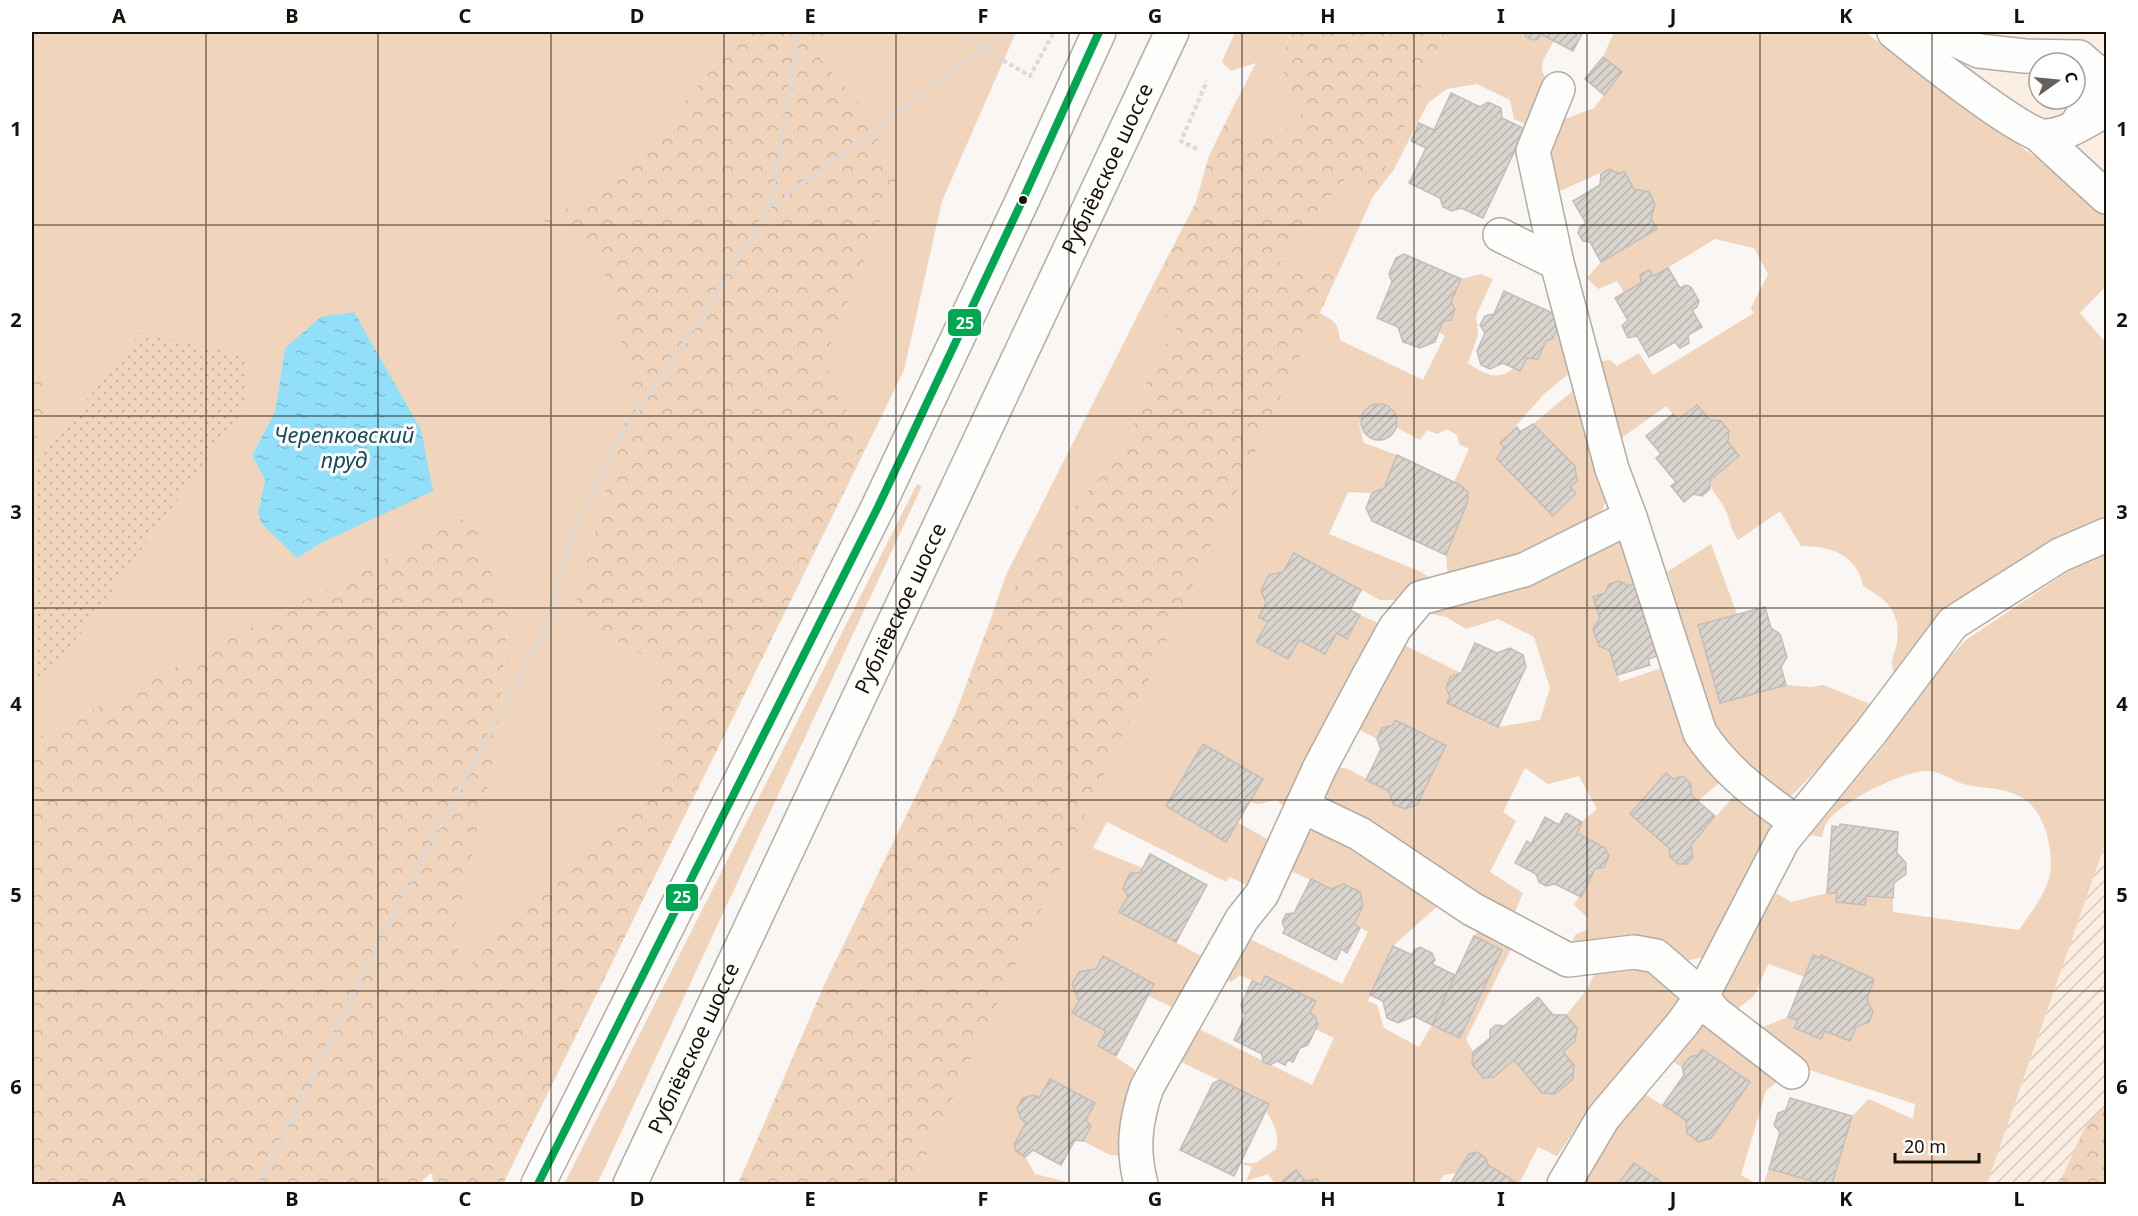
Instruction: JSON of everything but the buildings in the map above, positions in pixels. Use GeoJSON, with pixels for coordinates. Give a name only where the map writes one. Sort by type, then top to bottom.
{"type":"FeatureCollection","features":[{"type":"Feature","properties":{"kind":"main road"},"geometry":{"type":"LineString","coordinates":[[538,1185],[878,507],[1023,200],[1099,32]]}},
{"type":"Feature","properties":{"kind":"main road","name":"Рублёвское шоссе"},"geometry":{"type":"LineString","coordinates":[[630,1185],[1172,32]]}},
{"type":"Feature","properties":{"kind":"main road"},"geometry":{"type":"LineString","coordinates":[[1894,32],[2004,116],[2041,137],[2106,197]]}},
{"type":"Feature","properties":{"kind":"main road"},"geometry":{"type":"LineString","coordinates":[[1939,32],[1978,51],[2025,56],[2079,57],[2093,69],[2095,95],[2077,124]]}},
{"type":"Feature","properties":{"kind":"main road"},"geometry":{"type":"LineString","coordinates":[[1558,89],[1533,151],[1557,263],[1612,469],[1630,517],[1700,733],[1717,758],[1746,787],[1796,822]]}},
{"type":"Feature","properties":{"kind":"main road"},"geometry":{"type":"LineString","coordinates":[[2041,137],[2062,134],[2106,110]]}},
{"type":"Feature","properties":{"kind":"main road"},"geometry":{"type":"LineString","coordinates":[[1500,235],[1557,263]]}},
{"type":"Feature","properties":{"kind":"main road"},"geometry":{"type":"LineString","coordinates":[[1142,1185],[1135,1142],[1137,1116],[1147,1088],[1242,919],[1262,894],[1302,806],[1395,628],[1420,597],[1524,570],[1630,517]]}},
{"type":"Feature","properties":{"kind":"main road"},"geometry":{"type":"LineString","coordinates":[[1564,1185],[1603,1118],[1683,1023],[1702,996],[1783,840],[1871,732],[1953,623],[2060,555],[2106,535]]}},
{"type":"Feature","properties":{"kind":"main road"},"geometry":{"type":"LineString","coordinates":[[1302,806],[1360,834],[1472,909],[1558,956],[1568,960],[1634,952],[1656,956],[1702,996],[1714,1012],[1792,1072]]}},
{"type":"Feature","properties":{"kind":"path"},"geometry":{"type":"LineString","coordinates":[[770,207],[799,32]]}},
{"type":"Feature","properties":{"kind":"path"},"geometry":{"type":"LineString","coordinates":[[969,32],[980,47],[1030,76],[1054,32]]}},
{"type":"Feature","properties":{"kind":"path"},"geometry":{"type":"LineString","coordinates":[[258,1185],[404,893],[546,628],[575,526],[620,435],[704,313],[770,207],[980,47],[1004,32]]}},
{"type":"Feature","properties":{"kind":"path"},"geometry":{"type":"LineString","coordinates":[[1197,149],[1181,141],[1208,81]]}},
{"type":"Feature","properties":{"kind":"shaded area"},"geometry":{"type":"Polygon","coordinates":[[[1905,32],[2106,32],[2106,180],[1905,32]]]}},
{"type":"Feature","properties":{"kind":"shaded area"},"geometry":{"type":"Polygon","coordinates":[[[2106,841],[2106,1184],[1987,1184],[2005,1133],[2106,841]]]}},
{"type":"Feature","properties":{"kind":"green space"},"geometry":{"type":"Polygon","coordinates":[[[32,32],[735,32],[719,60],[642,153],[585,198],[543,221],[598,246],[633,391],[572,616],[657,663],[665,772],[467,969],[453,940],[497,744],[508,617],[470,514],[32,741],[32,682],[58,665],[248,403],[140,333],[32,468],[32,443],[50,423],[36,356],[32,357],[32,32]],[[285,348],[275,412],[252,455],[265,480],[258,512],[297,558],[323,542],[285,348]]]}},
{"type":"Feature","properties":{"kind":"green space"},"geometry":{"type":"Polygon","coordinates":[[[735,32],[844,32],[813,51],[860,104],[898,177],[824,360],[864,452],[503,1184],[434,1184],[431,1173],[419,1184],[32,1184],[32,741],[470,514],[508,617],[497,744],[453,940],[467,968],[664,772],[657,663],[572,616],[633,391],[598,246],[543,221],[585,198],[642,153],[719,60],[735,32]]]}},
{"type":"Feature","properties":{"kind":"green space"},"geometry":{"type":"Polygon","coordinates":[[[844,32],[1016,32],[942,201],[904,370],[864,452],[824,360],[898,177],[813,51],[844,32]]]}},
{"type":"Feature","properties":{"kind":"green space"},"geometry":{"type":"Polygon","coordinates":[[[1235,32],[1290,32],[1281,67],[1304,112],[1286,130],[1244,134],[1225,123],[1256,63],[1231,71],[1222,62],[1235,32]]]}},
{"type":"Feature","properties":{"kind":"green space"},"geometry":{"type":"Polygon","coordinates":[[[1290,32],[1446,32],[1373,196],[1347,178],[1290,243],[1280,263],[1337,276],[913,1184],[738,1184],[825,983],[955,715],[990,621],[1056,528],[1128,445],[1153,358],[1177,331],[1148,295],[1196,202],[1209,156],[1225,123],[1244,134],[1286,130],[1303,112],[1281,67],[1290,32]]]}},
{"type":"Feature","properties":{"kind":"green space"},"geometry":{"type":"Polygon","coordinates":[[[1446,32],[1525,32],[1527,37],[1533,40],[1538,39],[1541,34],[1554,41],[1542,64],[1543,74],[1551,88],[1535,128],[1514,119],[1510,100],[1477,84],[1447,89],[1428,103],[1393,171],[1373,196],[1337,276],[1280,263],[1290,243],[1347,178],[1373,195],[1446,32]]]}},
{"type":"Feature","properties":{"kind":"green space"},"geometry":{"type":"Polygon","coordinates":[[[1614,32],[1865,32],[2027,151],[2083,189],[2106,213],[2106,286],[2080,313],[2106,343],[2106,519],[2045,547],[1988,580],[1937,621],[1894,673],[1892,660],[1898,631],[1894,614],[1879,596],[1863,586],[1860,576],[1849,560],[1832,550],[1801,546],[1780,511],[1738,540],[1723,505],[1712,489],[1710,480],[1739,456],[1728,442],[1721,421],[1710,420],[1697,405],[1678,420],[1666,406],[1616,442],[1596,362],[1610,360],[1617,366],[1639,353],[1653,375],[1754,313],[1751,308],[1768,274],[1754,248],[1715,239],[1654,276],[1649,270],[1640,275],[1641,283],[1624,293],[1617,281],[1598,289],[1587,278],[1601,262],[1657,229],[1651,218],[1655,204],[1649,192],[1634,189],[1624,172],[1620,174],[1609,169],[1551,195],[1541,163],[1555,123],[1594,108],[1622,72],[1603,57],[1614,32]]]}},
{"type":"Feature","properties":{"kind":"green space"},"geometry":{"type":"Polygon","coordinates":[[[1481,274],[1493,279],[1476,316],[1478,335],[1468,363],[1491,375],[1502,375],[1514,368],[1521,371],[1527,358],[1538,359],[1546,341],[1553,338],[1558,327],[1577,367],[1543,395],[1501,443],[1504,447],[1497,459],[1553,516],[1576,493],[1570,487],[1575,466],[1533,424],[1581,384],[1607,498],[1602,511],[1573,537],[1448,577],[1446,555],[1467,503],[1468,492],[1454,482],[1469,449],[1459,444],[1457,435],[1447,429],[1437,434],[1427,430],[1420,440],[1396,427],[1398,420],[1391,407],[1377,403],[1364,410],[1359,424],[1364,443],[1397,455],[1384,488],[1372,493],[1348,492],[1329,534],[1421,572],[1433,580],[1407,600],[1380,600],[1294,553],[1283,572],[1269,575],[1261,590],[1266,603],[1259,617],[1268,622],[1257,641],[1287,659],[1299,640],[1325,654],[1337,633],[1346,638],[1360,615],[1389,628],[1285,807],[1276,800],[1259,804],[1250,802],[1263,779],[1203,744],[1166,806],[1225,842],[1237,822],[1269,840],[1246,885],[1230,877],[1226,882],[1107,822],[1093,848],[1143,868],[1140,873],[1130,873],[1123,888],[1128,896],[1119,912],[1205,958],[1176,1009],[1148,996],[1154,984],[1103,957],[1096,969],[1079,972],[1073,984],[1106,1031],[1098,1046],[1134,1069],[1136,1081],[1121,1156],[1110,1155],[1083,1141],[1091,1126],[1086,1120],[1094,1103],[1050,1079],[1039,1098],[1034,1095],[1023,1098],[1017,1108],[1021,1119],[1026,1122],[1014,1145],[1016,1151],[1025,1157],[1035,1174],[1076,1184],[1034,1184],[1031,1182],[1027,1184],[913,1184],[1319,313],[1334,323],[1340,340],[1423,380],[1445,336],[1439,332],[1443,321],[1451,319],[1455,309],[1451,302],[1461,279],[1481,274]]]}},
{"type":"Feature","properties":{"kind":"green space"},"geometry":{"type":"Polygon","coordinates":[[[1148,295],[1177,331],[1153,358],[1128,445],[1056,528],[990,621],[1006,575],[1148,295]]]}},
{"type":"Feature","properties":{"kind":"green space"},"geometry":{"type":"Polygon","coordinates":[[[140,333],[246,355],[248,403],[58,665],[32,682],[32,468],[140,333]]]}},
{"type":"Feature","properties":{"kind":"green space"},"geometry":{"type":"Polygon","coordinates":[[[37,356],[50,423],[32,443],[32,357],[37,356]]]}},
{"type":"Feature","properties":{"kind":"green space"},"geometry":{"type":"Polygon","coordinates":[[[917,484],[922,486],[597,1184],[564,1184],[917,484]]]}},
{"type":"Feature","properties":{"kind":"green space"},"geometry":{"type":"Polygon","coordinates":[[[1622,537],[1646,580],[1628,586],[1619,581],[1609,584],[1605,593],[1593,597],[1600,618],[1593,629],[1599,646],[1610,651],[1620,682],[1673,664],[1725,778],[1698,801],[1691,795],[1683,777],[1673,779],[1670,857],[1678,864],[1687,864],[1691,845],[1733,797],[1746,796],[1772,827],[1704,957],[1682,962],[1567,950],[1576,934],[1587,930],[1588,918],[1574,905],[1595,869],[1604,867],[1609,856],[1605,848],[1577,833],[1582,822],[1597,809],[1579,776],[1548,784],[1525,768],[1503,812],[1516,821],[1490,872],[1523,893],[1509,926],[1330,802],[1321,788],[1336,767],[1348,769],[1389,791],[1393,804],[1404,809],[1417,805],[1446,744],[1395,720],[1393,725],[1382,728],[1377,739],[1349,724],[1404,645],[1461,673],[1446,688],[1450,697],[1447,703],[1498,727],[1540,720],[1550,688],[1534,637],[1498,619],[1466,629],[1446,617],[1414,610],[1622,537]]]}},
{"type":"Feature","properties":{"kind":"green space"},"geometry":{"type":"Polygon","coordinates":[[[1711,544],[1737,614],[1699,625],[1720,703],[1786,685],[1811,687],[1823,685],[1873,705],[1860,724],[1783,805],[1728,763],[1662,592],[1672,587],[1667,572],[1711,544]]]}},
{"type":"Feature","properties":{"kind":"green space"},"geometry":{"type":"Polygon","coordinates":[[[2106,553],[2106,841],[1987,1184],[1832,1184],[1852,1116],[1869,1099],[1913,1119],[1915,1104],[1800,1067],[1755,1030],[1788,1017],[1798,1020],[1794,1029],[1821,1039],[1825,1031],[1850,1041],[1856,1027],[1869,1022],[1873,1012],[1867,999],[1874,979],[1822,955],[1820,958],[1813,955],[1805,977],[1768,964],[1754,996],[1733,1012],[1717,1000],[1776,893],[1791,902],[1827,893],[1837,893],[1836,902],[1865,905],[1866,896],[1893,898],[1893,912],[2019,930],[2045,889],[2051,864],[2046,831],[2036,811],[2021,797],[2001,790],[1962,783],[1937,772],[1925,771],[1901,777],[1856,798],[1826,824],[1822,837],[1810,835],[1882,748],[1931,677],[1966,640],[2072,569],[2106,553]]]}},
{"type":"Feature","properties":{"kind":"green space"},"geometry":{"type":"Polygon","coordinates":[[[1313,830],[1339,831],[1442,902],[1393,946],[1370,995],[1368,1001],[1377,1005],[1384,1028],[1419,1047],[1432,1025],[1461,1038],[1502,950],[1474,936],[1481,927],[1513,945],[1466,1039],[1473,1052],[1472,1064],[1483,1078],[1495,1077],[1514,1060],[1542,1093],[1555,1094],[1573,1079],[1563,1052],[1577,1028],[1566,1015],[1586,991],[1598,967],[1646,963],[1686,998],[1592,1105],[1557,1156],[1538,1147],[1519,1184],[1488,1165],[1486,1158],[1477,1152],[1469,1154],[1457,1173],[1444,1175],[1437,1184],[1321,1184],[1316,1179],[1305,1181],[1296,1170],[1282,1184],[1275,1184],[1268,1174],[1246,1181],[1252,1167],[1240,1163],[1256,1163],[1276,1149],[1277,1134],[1266,1111],[1269,1104],[1177,1060],[1195,1027],[1312,1085],[1334,1038],[1315,1029],[1318,1024],[1315,1016],[1310,1013],[1316,1001],[1265,976],[1261,985],[1240,975],[1231,982],[1224,978],[1248,938],[1342,984],[1368,932],[1354,924],[1363,906],[1360,892],[1345,884],[1331,889],[1286,869],[1297,843],[1313,830]]]}},
{"type":"Feature","properties":{"kind":"green space"},"geometry":{"type":"Polygon","coordinates":[[[1706,1022],[1780,1079],[1766,1091],[1741,1175],[1757,1184],[1664,1184],[1634,1163],[1618,1184],[1577,1184],[1587,1165],[1643,1093],[1686,1120],[1687,1133],[1699,1142],[1711,1138],[1750,1082],[1702,1049],[1698,1055],[1690,1057],[1682,1067],[1672,1061],[1706,1022]]]}},
{"type":"Feature","properties":{"kind":"green space"},"geometry":{"type":"Polygon","coordinates":[[[2106,1104],[2106,1184],[2059,1184],[2086,1125],[2106,1104]]]}},
{"type":"Feature","properties":{"kind":"green space"},"geometry":{"type":"Polygon","coordinates":[[[1769,1169],[1823,1184],[1763,1184],[1769,1169]]]}},
{"type":"Feature","properties":{"kind":"water","name":"Черепковский пруд"},"geometry":{"type":"Polygon","coordinates":[[[354,312],[421,430],[433,491],[323,542],[297,558],[261,523],[258,512],[265,480],[252,455],[275,412],[285,348],[321,317],[354,312]]]}},
{"type":"Feature","properties":{"kind":"transit line","name":"25"},"geometry":{"type":"LineString","coordinates":[[538,1184],[878,507],[1099,32]]}}]}
